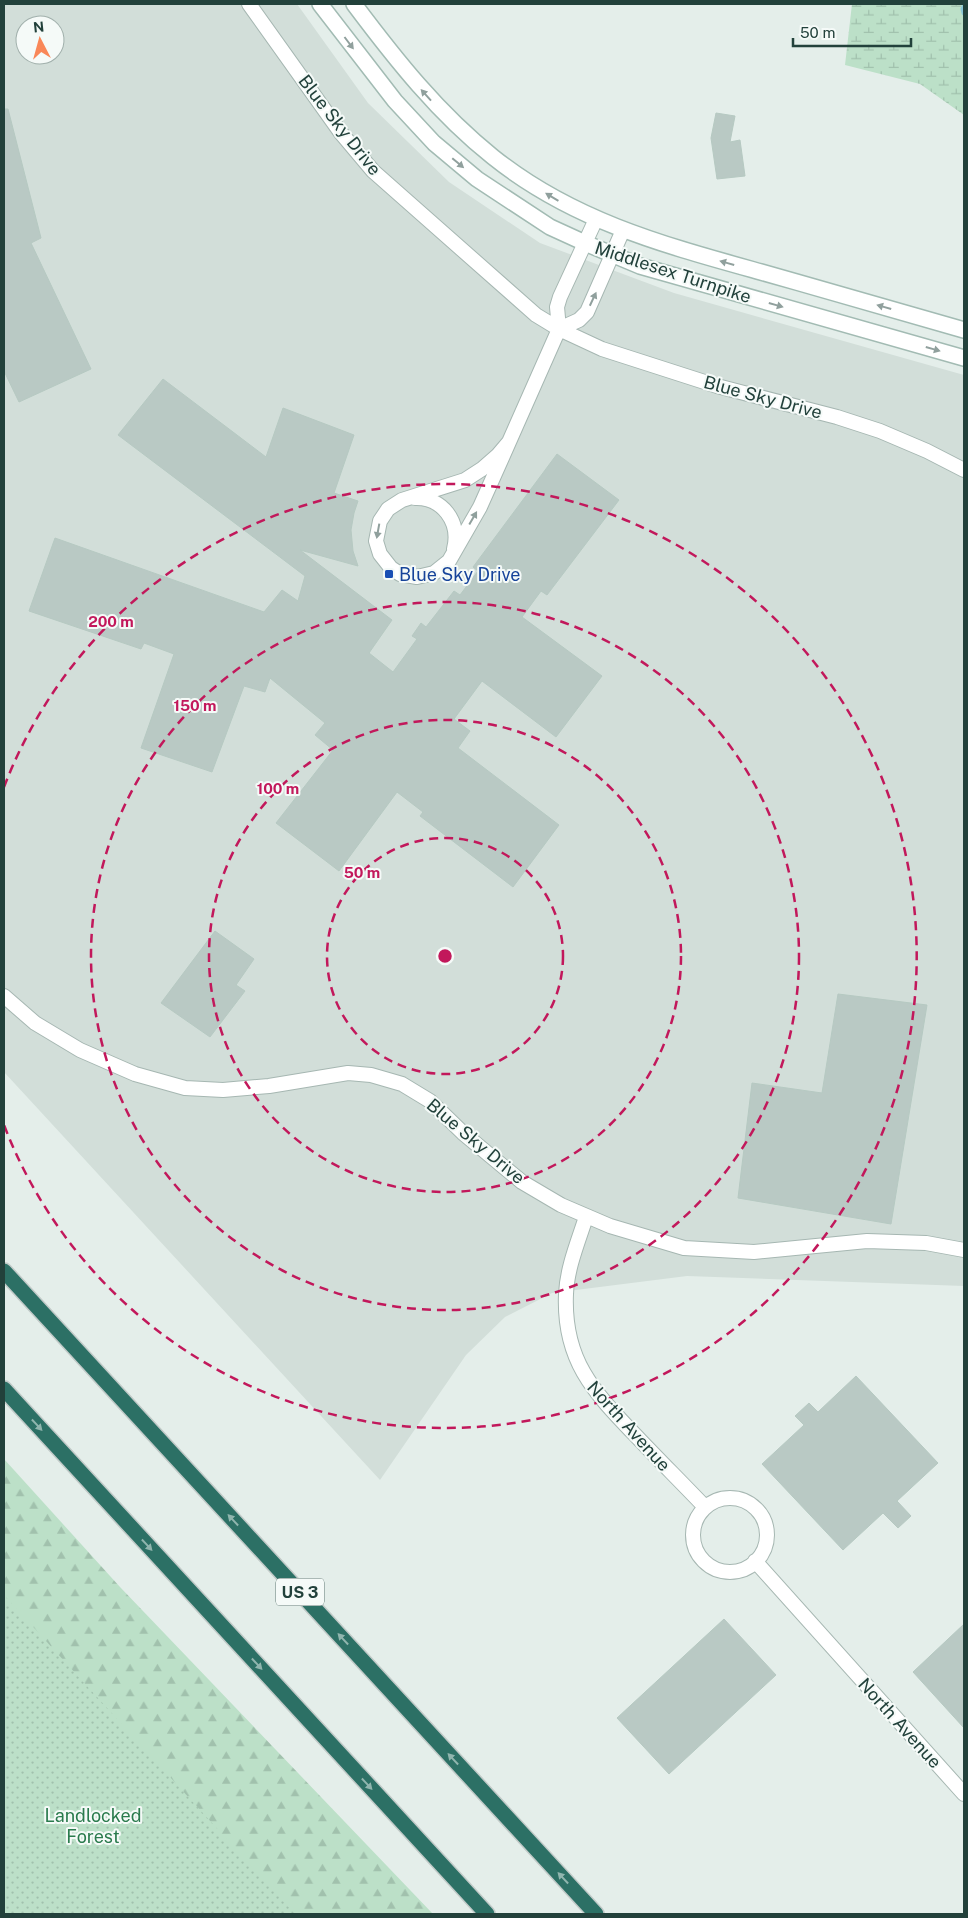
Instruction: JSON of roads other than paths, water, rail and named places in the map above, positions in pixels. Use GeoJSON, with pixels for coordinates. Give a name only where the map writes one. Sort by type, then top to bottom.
{"type":"FeatureCollection","features":[{"type":"Feature","properties":{"kind":"highway","name":"US 3"},"geometry":{"type":"LineString","coordinates":[[4,1271],[596,1914]]}},
{"type":"Feature","properties":{"kind":"highway"},"geometry":{"type":"LineString","coordinates":[[4,1389],[487,1914]]}},
{"type":"Feature","properties":{"kind":"main road","name":"Middlesex Turnpike"},"geometry":{"type":"LineString","coordinates":[[320,4],[395,101],[434,143],[477,179],[550,226],[584,244],[670,275],[964,358]]}},
{"type":"Feature","properties":{"kind":"main road","name":"Middlesex Turnpike"},"geometry":{"type":"LineString","coordinates":[[354,4],[415,83],[453,123],[494,158],[563,203],[623,230],[677,249],[964,330]]}},
{"type":"Feature","properties":{"kind":"street","name":"Blue Sky Drive"},"geometry":{"type":"LineString","coordinates":[[250,4],[341,133],[374,171],[536,315],[559,329],[602,349],[717,386],[837,417],[880,431],[964,470]]}},
{"type":"Feature","properties":{"kind":"street"},"geometry":{"type":"LineString","coordinates":[[509,442],[493,460],[464,480],[409,498],[396,503],[388,509],[380,521],[376,541],[384,562],[400,574],[417,577],[434,573],[449,560],[480,507],[509,442],[559,329],[557,313],[560,297],[596,219]]}},
{"type":"Feature","properties":{"kind":"street"},"geometry":{"type":"LineString","coordinates":[[559,329],[579,320],[587,312],[623,230]]}},
{"type":"Feature","properties":{"kind":"street"},"geometry":{"type":"LineString","coordinates":[[409,498],[430,500],[442,506],[451,517],[455,526],[456,540],[455,548],[449,560]]}},
{"type":"Feature","properties":{"kind":"street","name":"Blue Sky Drive"},"geometry":{"type":"LineString","coordinates":[[4,996],[35,1023],[80,1050],[135,1074],[184,1088],[223,1090],[269,1086],[348,1073],[371,1075],[402,1084],[430,1101],[463,1133],[522,1182],[586,1217],[684,1248],[754,1252],[867,1241],[926,1243],[964,1250]]}},
{"type":"Feature","properties":{"kind":"street","name":"North Avenue"},"geometry":{"type":"LineString","coordinates":[[586,1217],[569,1271],[566,1294],[570,1340],[577,1360],[585,1377],[600,1399],[705,1507]]}},
{"type":"Feature","properties":{"kind":"street"},"geometry":{"type":"LineString","coordinates":[[732,1498],[745,1501],[757,1509],[766,1524],[767,1540],[763,1552],[755,1561],[744,1569],[729,1572],[707,1564],[697,1553],[692,1538],[693,1526],[705,1507],[713,1502],[732,1498]]}},
{"type":"Feature","properties":{"kind":"street","name":"North Avenue"},"geometry":{"type":"LineString","coordinates":[[755,1561],[964,1794]]}},
{"type":"Feature","properties":{"kind":"waterway"},"geometry":{"type":"LineString","coordinates":[[964,7],[964,13]]}},
{"type":"Feature","properties":{"kind":"place","name":"Blue Sky Drive"},"geometry":{"type":"Point","coordinates":[389,574]}},
{"type":"Feature","properties":{"kind":"park label","name":"Landlocked Forest"},"geometry":{"type":"Point","coordinates":[93,1825]}}]}
